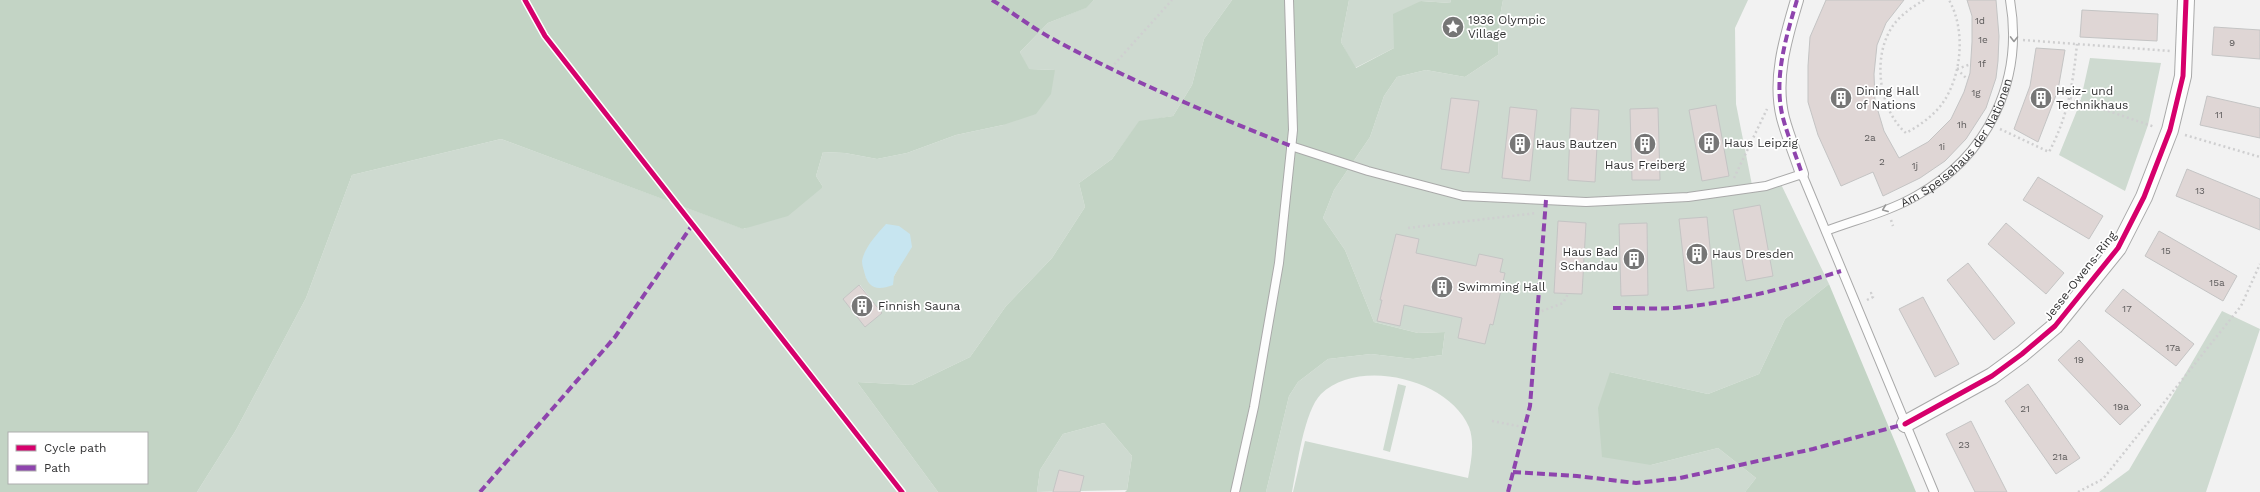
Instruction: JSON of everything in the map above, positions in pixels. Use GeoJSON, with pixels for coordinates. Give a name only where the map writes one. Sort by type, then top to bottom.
{"type":"FeatureCollection","features":[{"type":"Feature","properties":{"kind":"street"},"geometry":{"type":"LineString","coordinates":[[1797,0],[1784,43],[1780,82],[1783,117],[1802,174]]}},
{"type":"Feature","properties":{"kind":"street","name":"Jesse-Owens-Ring"},"geometry":{"type":"LineString","coordinates":[[1905,424],[1992,376],[2055,326],[2118,248],[2144,197],[2170,130],[2183,76],[2186,0]]}},
{"type":"Feature","properties":{"kind":"lane"},"geometry":{"type":"LineString","coordinates":[[1236,492],[1254,407],[1279,263],[1292,146],[1293,130],[1289,0]]}},
{"type":"Feature","properties":{"kind":"lane","name":"Am Speisehaus der Nationen"},"geometry":{"type":"LineString","coordinates":[[1826,231],[1915,196],[1949,174],[1964,159],[1990,124],[2009,80],[2014,40],[2010,0]]}},
{"type":"Feature","properties":{"kind":"lane"},"geometry":{"type":"LineString","coordinates":[[1292,146],[1368,171],[1463,196],[1586,202],[1688,197],[1766,186],[1802,174],[1934,492]]}},
{"type":"Feature","properties":{"kind":"path"},"geometry":{"type":"LineString","coordinates":[[1111,68],[1172,0]]}},
{"type":"Feature","properties":{"kind":"path"},"geometry":{"type":"LineString","coordinates":[[1924,0],[1894,23],[1885,43],[1881,63],[1881,83],[1885,101],[1898,126],[1906,133],[1931,116],[1942,104],[1957,69],[1959,35],[1949,0]]}},
{"type":"Feature","properties":{"kind":"path"},"geometry":{"type":"LineString","coordinates":[[2014,40],[2184,52]]}},
{"type":"Feature","properties":{"kind":"path"},"geometry":{"type":"LineString","coordinates":[[1990,124],[2049,152],[2059,132],[2070,98],[2073,86],[2077,44]]}},
{"type":"Feature","properties":{"kind":"path"},"geometry":{"type":"LineString","coordinates":[[1957,69],[1971,64]]}},
{"type":"Feature","properties":{"kind":"path"},"geometry":{"type":"LineString","coordinates":[[1957,69],[1968,80]]}},
{"type":"Feature","properties":{"kind":"path"},"geometry":{"type":"LineString","coordinates":[[1727,191],[1780,82]]}},
{"type":"Feature","properties":{"kind":"path"},"geometry":{"type":"LineString","coordinates":[[2070,98],[2260,157]]}},
{"type":"Feature","properties":{"kind":"path"},"geometry":{"type":"LineString","coordinates":[[1408,228],[1545,212]]}},
{"type":"Feature","properties":{"kind":"path"},"geometry":{"type":"LineString","coordinates":[[2078,492],[2102,479],[2241,306],[2260,264]]}},
{"type":"Feature","properties":{"kind":"path"},"geometry":{"type":"LineString","coordinates":[[1869,294],[1872,293],[1873,297]]}},
{"type":"Feature","properties":{"kind":"path"},"geometry":{"type":"LineString","coordinates":[[1537,313],[1563,303],[1568,294]]}},
{"type":"Feature","properties":{"kind":"path"},"geometry":{"type":"LineString","coordinates":[[1492,421],[1523,427]]}},
{"type":"Feature","properties":{"kind":"shaded area"},"geometry":{"type":"Polygon","coordinates":[[[1094,0],[1232,0],[1204,39],[1192,85],[1173,116],[1139,122],[1112,159],[1079,183],[1085,207],[1052,258],[1006,306],[970,357],[912,385],[857,382],[938,492],[197,492],[236,430],[306,298],[352,175],[501,139],[744,229],[823,187],[816,176],[823,152],[845,153],[877,159],[907,153],[956,135],[1003,125],[1055,70],[1028,69],[1020,52],[1048,23],[1085,8],[1094,0]],[[898,268],[865,278],[894,276],[898,268]],[[860,285],[843,299],[865,326],[882,313],[860,285]]]}},
{"type":"Feature","properties":{"kind":"shaded area"},"geometry":{"type":"Polygon","coordinates":[[[1349,0],[1451,0],[1450,3],[1421,1],[1394,48],[1355,68],[1341,42],[1349,0]]]}},
{"type":"Feature","properties":{"kind":"shaded area"},"geometry":{"type":"Polygon","coordinates":[[[1503,0],[1748,0],[1735,28],[1736,104],[1752,185],[1778,178],[1829,284],[1785,319],[1759,374],[1708,394],[1610,372],[1651,465],[1718,448],[1756,478],[1745,492],[1293,492],[1305,441],[1468,478],[1472,452],[1472,439],[1469,427],[1458,410],[1443,396],[1423,386],[1402,379],[1379,376],[1357,377],[1337,383],[1321,394],[1315,402],[1306,426],[1292,492],[1266,492],[1289,396],[1298,382],[1328,359],[1371,354],[1413,359],[1442,355],[1445,332],[1418,333],[1374,322],[1345,250],[1323,218],[1334,190],[1370,137],[1384,96],[1397,77],[1426,70],[1465,77],[1498,55],[1500,16],[1503,0]]]}},
{"type":"Feature","properties":{"kind":"shaded area"},"geometry":{"type":"Polygon","coordinates":[[[2090,58],[2161,63],[2148,125],[2125,191],[2059,155],[2080,103],[2090,58]]]}},
{"type":"Feature","properties":{"kind":"shaded area"},"geometry":{"type":"Polygon","coordinates":[[[2222,311],[2260,329],[2206,492],[2099,492],[2129,470],[2222,311]]]}},
{"type":"Feature","properties":{"kind":"shaded area"},"geometry":{"type":"Polygon","coordinates":[[[1398,384],[1406,386],[1390,452],[1383,450],[1398,384]]]}},
{"type":"Feature","properties":{"kind":"shaded area"},"geometry":{"type":"Polygon","coordinates":[[[1104,423],[1132,456],[1127,490],[1037,492],[1040,470],[1063,434],[1104,423]]]}},
{"type":"Feature","properties":{"kind":"green space"},"geometry":{"type":"Polygon","coordinates":[[[0,0],[1094,0],[1086,8],[1048,23],[1020,52],[1029,69],[1055,70],[1051,94],[1036,114],[1003,125],[956,135],[907,153],[877,159],[845,153],[823,152],[816,176],[823,187],[788,216],[743,229],[501,139],[352,175],[306,298],[236,430],[197,492],[0,492],[0,0]]]}},
{"type":"Feature","properties":{"kind":"green space"},"geometry":{"type":"Polygon","coordinates":[[[1232,0],[1349,0],[1341,42],[1356,68],[1394,48],[1393,14],[1421,1],[1450,3],[1451,0],[1503,0],[1500,16],[1498,55],[1465,77],[1426,70],[1397,77],[1384,96],[1370,137],[1334,190],[1323,218],[1345,250],[1374,322],[1418,333],[1445,332],[1442,355],[1413,359],[1371,354],[1328,359],[1298,382],[1289,396],[1266,492],[1125,492],[1127,490],[1132,456],[1104,423],[1063,434],[1040,470],[1037,492],[938,492],[857,382],[912,385],[970,357],[1006,306],[1052,258],[1085,207],[1079,183],[1112,159],[1139,121],[1173,116],[1192,85],[1204,39],[1232,0]]]}},
{"type":"Feature","properties":{"kind":"green space"},"geometry":{"type":"Polygon","coordinates":[[[1829,284],[1916,492],[1745,492],[1756,478],[1718,448],[1651,465],[1602,457],[1598,408],[1610,372],[1708,394],[1759,374],[1785,319],[1829,284]]]}},
{"type":"Feature","properties":{"kind":"water"},"geometry":{"type":"Polygon","coordinates":[[[886,224],[899,226],[910,234],[912,247],[894,276],[893,285],[878,288],[874,287],[868,282],[863,269],[862,261],[868,246],[886,224]]]}},
{"type":"Feature","properties":{"kind":"building","name":"Dining Hall of Nations"},"geometry":{"type":"Polygon","coordinates":[[[1826,0],[1904,0],[1886,23],[1877,45],[1874,74],[1875,101],[1884,131],[1899,158],[1928,142],[1951,119],[1964,92],[1970,73],[1972,42],[1972,16],[1967,0],[1996,0],[1999,36],[1998,61],[1996,78],[1986,108],[1966,139],[1945,161],[1920,178],[1883,196],[1873,172],[1841,186],[1818,135],[1808,102],[1810,37],[1826,0]]]}},
{"type":"Feature","properties":{"kind":"building"},"geometry":{"type":"Polygon","coordinates":[[[2082,10],[2158,14],[2157,41],[2080,37],[2082,10]]]}},
{"type":"Feature","properties":{"kind":"building"},"geometry":{"type":"Polygon","coordinates":[[[2214,27],[2260,30],[2260,59],[2212,55],[2214,27]]]}},
{"type":"Feature","properties":{"kind":"building","name":"Heiz- und Technikhaus"},"geometry":{"type":"Polygon","coordinates":[[[2036,48],[2065,50],[2058,90],[2038,142],[2014,129],[2030,86],[2036,48]]]}},
{"type":"Feature","properties":{"kind":"building"},"geometry":{"type":"Polygon","coordinates":[[[2207,96],[2260,108],[2260,138],[2200,125],[2207,96]]]}},
{"type":"Feature","properties":{"kind":"building"},"geometry":{"type":"Polygon","coordinates":[[[1451,98],[1479,101],[1469,173],[1441,169],[1451,98]]]}},
{"type":"Feature","properties":{"kind":"building","name":"Haus Leipzig"},"geometry":{"type":"Polygon","coordinates":[[[1716,105],[1729,176],[1702,181],[1689,110],[1716,105]]]}},
{"type":"Feature","properties":{"kind":"building","name":"Haus Bautzen"},"geometry":{"type":"Polygon","coordinates":[[[1510,107],[1537,110],[1530,181],[1502,178],[1510,107]]]}},
{"type":"Feature","properties":{"kind":"building"},"geometry":{"type":"Polygon","coordinates":[[[1571,108],[1599,110],[1595,182],[1568,180],[1571,108]]]}},
{"type":"Feature","properties":{"kind":"building","name":"Haus Freiberg"},"geometry":{"type":"Polygon","coordinates":[[[1658,108],[1660,180],[1632,180],[1630,109],[1658,108]]]}},
{"type":"Feature","properties":{"kind":"building"},"geometry":{"type":"Polygon","coordinates":[[[2187,169],[2260,199],[2260,230],[2176,196],[2187,169]]]}},
{"type":"Feature","properties":{"kind":"building"},"geometry":{"type":"Polygon","coordinates":[[[2038,177],[2103,216],[2089,239],[2023,200],[2038,177]]]}},
{"type":"Feature","properties":{"kind":"building"},"geometry":{"type":"Polygon","coordinates":[[[1760,205],[1773,276],[1746,281],[1733,210],[1760,205]]]}},
{"type":"Feature","properties":{"kind":"building","name":"Haus Dresden"},"geometry":{"type":"Polygon","coordinates":[[[1707,217],[1714,288],[1687,291],[1679,219],[1707,217]]]}},
{"type":"Feature","properties":{"kind":"building"},"geometry":{"type":"Polygon","coordinates":[[[1558,221],[1586,223],[1582,294],[1554,293],[1558,221]]]}},
{"type":"Feature","properties":{"kind":"building","name":"Haus Bad Schandau"},"geometry":{"type":"Polygon","coordinates":[[[1647,223],[1648,295],[1621,296],[1619,224],[1647,223]]]}},
{"type":"Feature","properties":{"kind":"building"},"geometry":{"type":"Polygon","coordinates":[[[2006,223],[2064,273],[2046,294],[1988,244],[2006,223]]]}},
{"type":"Feature","properties":{"kind":"building"},"geometry":{"type":"Polygon","coordinates":[[[2159,231],[2237,276],[2223,301],[2145,256],[2159,231]]]}},
{"type":"Feature","properties":{"kind":"building","name":"Swimming Hall"},"geometry":{"type":"Polygon","coordinates":[[[1396,234],[1419,239],[1416,253],[1476,266],[1479,254],[1503,259],[1500,272],[1505,273],[1493,325],[1490,324],[1485,344],[1458,338],[1462,318],[1404,305],[1400,326],[1377,321],[1382,300],[1380,300],[1396,234]]]}},
{"type":"Feature","properties":{"kind":"building"},"geometry":{"type":"Polygon","coordinates":[[[1968,263],[2015,323],[1994,340],[1947,280],[1968,263]]]}},
{"type":"Feature","properties":{"kind":"building","name":"Finnish Sauna"},"geometry":{"type":"Polygon","coordinates":[[[859,285],[882,313],[865,327],[843,299],[859,285]]]}},
{"type":"Feature","properties":{"kind":"building"},"geometry":{"type":"Polygon","coordinates":[[[2123,289],[2194,344],[2176,366],[2105,311],[2123,289]]]}},
{"type":"Feature","properties":{"kind":"building"},"geometry":{"type":"Polygon","coordinates":[[[1923,297],[1959,364],[1935,377],[1899,309],[1923,297]]]}},
{"type":"Feature","properties":{"kind":"building"},"geometry":{"type":"Polygon","coordinates":[[[2079,340],[2141,405],[2120,425],[2058,360],[2079,340]]]}},
{"type":"Feature","properties":{"kind":"building"},"geometry":{"type":"Polygon","coordinates":[[[2028,384],[2080,458],[2056,474],[2005,401],[2028,384]]]}},
{"type":"Feature","properties":{"kind":"building"},"geometry":{"type":"Polygon","coordinates":[[[1971,421],[2007,492],[1975,492],[1946,434],[1971,421]]]}},
{"type":"Feature","properties":{"kind":"building"},"geometry":{"type":"Polygon","coordinates":[[[1059,470],[1084,476],[1080,492],[1053,492],[1059,470]]]}},
{"type":"Feature","properties":{"kind":"marked path"},"geometry":{"type":"LineString","coordinates":[[992,0],[1044,34],[1110,68],[1200,109],[1291,146]]}},
{"type":"Feature","properties":{"kind":"marked path"},"geometry":{"type":"LineString","coordinates":[[1797,0],[1785,43],[1779,88],[1783,118],[1802,174]]}},
{"type":"Feature","properties":{"kind":"marked path"},"geometry":{"type":"LineString","coordinates":[[1508,492],[1530,406],[1546,200]]}},
{"type":"Feature","properties":{"kind":"marked path"},"geometry":{"type":"LineString","coordinates":[[480,492],[615,337],[693,224]]}},
{"type":"Feature","properties":{"kind":"marked path"},"geometry":{"type":"LineString","coordinates":[[1613,308],[1674,308],[1695,306],[1738,299],[1841,271]]}},
{"type":"Feature","properties":{"kind":"marked path"},"geometry":{"type":"LineString","coordinates":[[1513,472],[1577,476],[1636,483],[1680,478],[1813,449],[1905,424]]}},
{"type":"Feature","properties":{"kind":"cycle path"},"geometry":{"type":"LineString","coordinates":[[525,0],[545,36],[902,492]]}},
{"type":"Feature","properties":{"kind":"cycle path"},"geometry":{"type":"LineString","coordinates":[[1905,424],[1992,376],[2022,354],[2055,326],[2118,248],[2144,197],[2170,130],[2183,76],[2186,0]]}},
{"type":"Feature","properties":{"kind":"place","name":"1936 Olympic Village"},"geometry":{"type":"Point","coordinates":[1453,27]}},
{"type":"Feature","properties":{"kind":"place","name":"Dining Hall of Nations"},"geometry":{"type":"Point","coordinates":[1841,98]}},
{"type":"Feature","properties":{"kind":"place","name":"Heiz- und Technikhaus"},"geometry":{"type":"Point","coordinates":[2041,98]}},
{"type":"Feature","properties":{"kind":"place","name":"Haus Leipzig"},"geometry":{"type":"Point","coordinates":[1709,143]}},
{"type":"Feature","properties":{"kind":"place","name":"Haus Bautzen"},"geometry":{"type":"Point","coordinates":[1520,144]}},
{"type":"Feature","properties":{"kind":"place","name":"Haus Freiberg"},"geometry":{"type":"Point","coordinates":[1645,144]}},
{"type":"Feature","properties":{"kind":"place","name":"Haus Dresden"},"geometry":{"type":"Point","coordinates":[1697,254]}},
{"type":"Feature","properties":{"kind":"place","name":"Haus Bad Schandau"},"geometry":{"type":"Point","coordinates":[1634,259]}},
{"type":"Feature","properties":{"kind":"place","name":"Swimming Hall"},"geometry":{"type":"Point","coordinates":[1442,287]}},
{"type":"Feature","properties":{"kind":"place","name":"Finnish Sauna"},"geometry":{"type":"Point","coordinates":[862,306]}}]}
